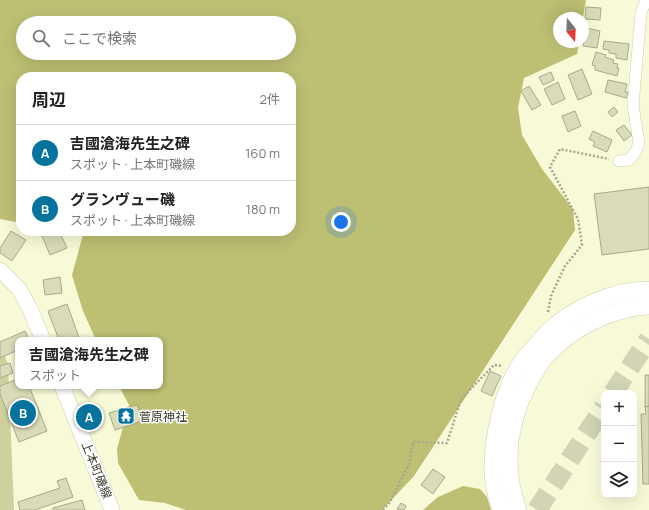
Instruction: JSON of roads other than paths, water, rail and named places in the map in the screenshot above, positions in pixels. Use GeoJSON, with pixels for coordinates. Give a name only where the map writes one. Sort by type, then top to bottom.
{"type":"FeatureCollection","features":[{"type":"Feature","properties":{"kind":"main road"},"geometry":{"type":"LineString","coordinates":[[501,510],[493,463],[495,438],[504,402],[518,368],[528,354],[550,330],[570,315],[589,304],[616,294],[649,290]]}},
{"type":"Feature","properties":{"kind":"main road"},"geometry":{"type":"LineString","coordinates":[[518,510],[511,484],[508,460],[510,438],[514,416],[534,372],[548,353],[562,340],[581,327],[622,310],[649,306]]}},
{"type":"Feature","properties":{"kind":"street"},"geometry":{"type":"LineString","coordinates":[[619,161],[629,160],[636,151],[638,144],[633,105],[641,13],[646,0]]}},
{"type":"Feature","properties":{"kind":"street"},"geometry":{"type":"LineString","coordinates":[[0,270],[19,289],[30,309],[42,337]]}},
{"type":"Feature","properties":{"kind":"street","name":"上本町磯線"},"geometry":{"type":"LineString","coordinates":[[63,389],[112,510]]}},
{"type":"Feature","properties":{"kind":"tunnel"},"geometry":{"type":"LineString","coordinates":[[615,390],[649,339]]}},
{"type":"Feature","properties":{"kind":"tunnel"},"geometry":{"type":"LineString","coordinates":[[537,510],[601,412]]}},
{"type":"Feature","properties":{"kind":"place","name":"グランヴュー磯"},"geometry":{"type":"Point","coordinates":[23,413]}},
{"type":"Feature","properties":{"kind":"place","name":"菅原神社"},"geometry":{"type":"Point","coordinates":[126,416]}},
{"type":"Feature","properties":{"kind":"place","name":"吉國滄海先生之碑"},"geometry":{"type":"Point","coordinates":[89,417]}}]}
